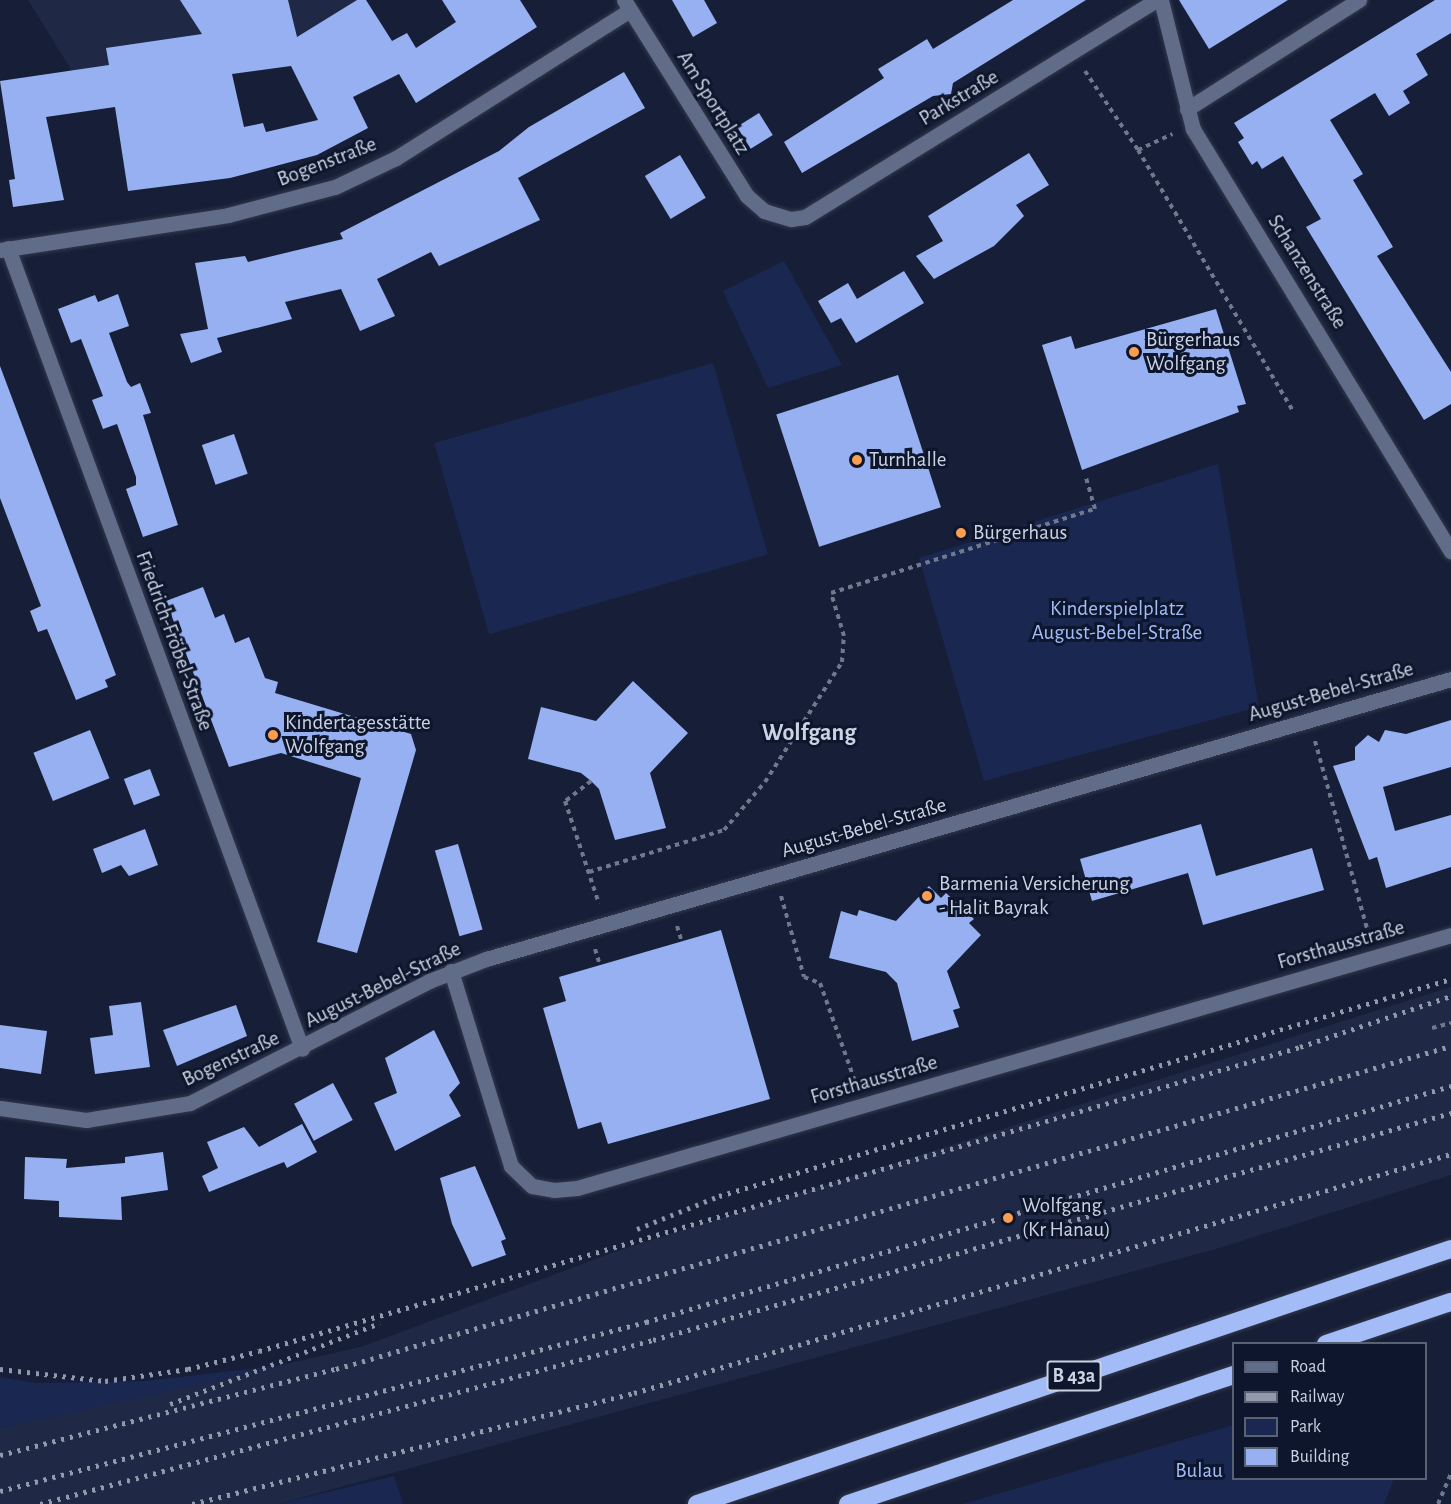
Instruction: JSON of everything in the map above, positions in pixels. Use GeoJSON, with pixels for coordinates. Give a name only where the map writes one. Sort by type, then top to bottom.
{"type":"FeatureCollection","features":[{"type":"Feature","properties":{"kind":"highway","name":"B 43a"},"geometry":{"type":"LineString","coordinates":[[697,1504],[1451,1249]]}},
{"type":"Feature","properties":{"kind":"highway"},"geometry":{"type":"LineString","coordinates":[[1332,1342],[1451,1302]]}},
{"type":"Feature","properties":{"kind":"highway","name":"B 43a"},"geometry":{"type":"LineString","coordinates":[[848,1504],[1232,1375]]}},
{"type":"Feature","properties":{"kind":"street","name":"Parkstraße"},"geometry":{"type":"LineString","coordinates":[[778,216],[805,217],[1159,0]]}},
{"type":"Feature","properties":{"kind":"street","name":"Schanzenstraße"},"geometry":{"type":"LineString","coordinates":[[1159,0],[1193,129],[1451,552]]}},
{"type":"Feature","properties":{"kind":"street"},"geometry":{"type":"LineString","coordinates":[[1187,109],[1359,0]]}},
{"type":"Feature","properties":{"kind":"street","name":"Am Sportplatz"},"geometry":{"type":"LineString","coordinates":[[627,5],[747,196],[778,216]]}},
{"type":"Feature","properties":{"kind":"street","name":"Bogenstraße"},"geometry":{"type":"LineString","coordinates":[[4,249],[228,215],[335,187],[396,158],[627,5]]}},
{"type":"Feature","properties":{"kind":"street","name":"Friedrich-Fröbel-Straße"},"geometry":{"type":"LineString","coordinates":[[4,249],[302,1049]]}},
{"type":"Feature","properties":{"kind":"street","name":"August-Bebel-Straße"},"geometry":{"type":"LineString","coordinates":[[302,1049],[451,971],[1451,679]]}},
{"type":"Feature","properties":{"kind":"street","name":"Forsthausstraße"},"geometry":{"type":"LineString","coordinates":[[451,971],[511,1166],[532,1186],[577,1188],[1451,935]]}},
{"type":"Feature","properties":{"kind":"street","name":"Bogenstraße"},"geometry":{"type":"LineString","coordinates":[[0,1108],[86,1120],[134,1114],[190,1103],[302,1049]]}},
{"type":"Feature","properties":{"kind":"path"},"geometry":{"type":"LineString","coordinates":[[1073,53],[1138,150],[1293,411]]}},
{"type":"Feature","properties":{"kind":"path"},"geometry":{"type":"LineString","coordinates":[[1138,150],[1156,138],[1193,129]]}},
{"type":"Feature","properties":{"kind":"path"},"geometry":{"type":"LineString","coordinates":[[589,872],[724,830],[765,782],[842,662],[844,636],[831,593],[1095,509],[1086,478]]}},
{"type":"Feature","properties":{"kind":"path"},"geometry":{"type":"LineString","coordinates":[[1309,720],[1375,957]]}},
{"type":"Feature","properties":{"kind":"path"},"geometry":{"type":"LineString","coordinates":[[591,781],[565,801],[605,925]]}},
{"type":"Feature","properties":{"kind":"path"},"geometry":{"type":"LineString","coordinates":[[775,875],[804,977],[820,983],[864,1105]]}},
{"type":"Feature","properties":{"kind":"path"},"geometry":{"type":"LineString","coordinates":[[1432,1028],[1451,1023]]}},
{"type":"Feature","properties":{"kind":"path"},"geometry":{"type":"LineString","coordinates":[[1438,1504],[1451,1473]]}},
{"type":"Feature","properties":{"kind":"shaded area"},"geometry":{"type":"Polygon","coordinates":[[[28,0],[357,0],[290,41],[72,71],[28,0]]]}},
{"type":"Feature","properties":{"kind":"shaded area"},"geometry":{"type":"Polygon","coordinates":[[[1451,987],[1451,1175],[1219,1248],[278,1504],[0,1504],[0,1428],[361,1347],[617,1251],[1451,987]]]}},
{"type":"Feature","properties":{"kind":"green space"},"geometry":{"type":"Polygon","coordinates":[[[784,261],[842,365],[768,388],[723,291],[784,261]]]}},
{"type":"Feature","properties":{"kind":"green space"},"geometry":{"type":"Polygon","coordinates":[[[713,363],[768,554],[489,634],[434,443],[713,363]]]}},
{"type":"Feature","properties":{"kind":"green space","name":"Kinderspielplatz August-Bebel-Straße"},"geometry":{"type":"Polygon","coordinates":[[[1218,464],[1259,707],[984,781],[919,558],[1218,464]]]}},
{"type":"Feature","properties":{"kind":"green space"},"geometry":{"type":"Polygon","coordinates":[[[293,1364],[0,1428],[0,1377],[37,1383],[145,1381],[293,1364]]]}},
{"type":"Feature","properties":{"kind":"green space","name":"Bulau"},"geometry":{"type":"Polygon","coordinates":[[[1232,1425],[1232,1480],[1394,1480],[1384,1504],[963,1504],[1232,1425]]]}},
{"type":"Feature","properties":{"kind":"green space"},"geometry":{"type":"Polygon","coordinates":[[[394,1476],[403,1504],[278,1504],[394,1476]]]}},
{"type":"Feature","properties":{"kind":"building"},"geometry":{"type":"Polygon","coordinates":[[[180,0],[288,0],[297,37],[357,0],[366,0],[392,41],[407,33],[416,48],[456,22],[442,0],[520,0],[537,27],[416,103],[399,74],[353,97],[368,128],[317,155],[230,178],[128,191],[115,107],[46,117],[64,200],[13,207],[9,180],[15,179],[0,81],[109,65],[106,48],[202,34],[180,0]],[[291,66],[232,74],[244,127],[263,123],[266,132],[318,120],[291,66]]]}},
{"type":"Feature","properties":{"kind":"building"},"geometry":{"type":"Polygon","coordinates":[[[672,0],[704,0],[717,23],[693,37],[672,0]]]}},
{"type":"Feature","properties":{"kind":"building"},"geometry":{"type":"Polygon","coordinates":[[[1013,0],[1086,0],[953,83],[951,94],[933,96],[802,173],[784,142],[884,78],[878,69],[927,39],[933,49],[1013,0]]]}},
{"type":"Feature","properties":{"kind":"building"},"geometry":{"type":"Polygon","coordinates":[[[1179,0],[1288,0],[1209,49],[1179,0]]]}},
{"type":"Feature","properties":{"kind":"building"},"geometry":{"type":"Polygon","coordinates":[[[1435,0],[1451,0],[1451,33],[1416,54],[1428,75],[1403,91],[1410,103],[1389,116],[1375,93],[1330,120],[1363,174],[1353,180],[1393,247],[1377,256],[1451,372],[1451,404],[1424,420],[1306,227],[1321,219],[1283,156],[1262,169],[1257,161],[1252,165],[1238,142],[1244,138],[1234,123],[1435,0]]]}},
{"type":"Feature","properties":{"kind":"building"},"geometry":{"type":"Polygon","coordinates":[[[624,72],[645,108],[518,178],[540,220],[439,266],[431,252],[377,279],[395,316],[360,331],[341,289],[285,302],[292,319],[217,338],[222,352],[191,363],[180,334],[208,329],[195,263],[245,256],[248,262],[343,239],[340,233],[499,151],[529,127],[624,72]]]}},
{"type":"Feature","properties":{"kind":"building"},"geometry":{"type":"Polygon","coordinates":[[[759,113],[773,135],[751,149],[737,127],[759,113]]]}},
{"type":"Feature","properties":{"kind":"building"},"geometry":{"type":"Polygon","coordinates":[[[1029,153],[1049,185],[1016,205],[1024,216],[994,246],[934,279],[916,256],[943,241],[928,216],[1029,153]]]}},
{"type":"Feature","properties":{"kind":"building"},"geometry":{"type":"Polygon","coordinates":[[[680,155],[706,198],[671,219],[645,176],[680,155]]]}},
{"type":"Feature","properties":{"kind":"building"},"geometry":{"type":"Polygon","coordinates":[[[904,271],[924,303],[856,343],[841,318],[831,323],[818,301],[848,283],[857,299],[904,271]]]}},
{"type":"Feature","properties":{"kind":"building"},"geometry":{"type":"Polygon","coordinates":[[[118,294],[129,326],[109,333],[127,382],[131,387],[140,383],[151,413],[143,415],[178,525],[143,537],[126,489],[136,485],[136,477],[117,424],[103,429],[92,400],[103,396],[81,339],[71,343],[58,309],[95,295],[98,302],[118,294]]]}},
{"type":"Feature","properties":{"kind":"building"},"geometry":{"type":"Polygon","coordinates":[[[1216,309],[1246,404],[1237,406],[1239,412],[1082,470],[1042,345],[1071,336],[1075,349],[1216,309]]]}},
{"type":"Feature","properties":{"kind":"building"},"geometry":{"type":"Polygon","coordinates":[[[0,366],[116,675],[105,680],[108,687],[76,700],[47,629],[38,632],[30,611],[41,606],[0,498],[0,366]]]}},
{"type":"Feature","properties":{"kind":"building","name":"Turnhalle"},"geometry":{"type":"Polygon","coordinates":[[[898,375],[941,507],[819,547],[776,415],[898,375]]]}},
{"type":"Feature","properties":{"kind":"building"},"geometry":{"type":"Polygon","coordinates":[[[234,434],[248,474],[216,485],[202,445],[234,434]]]}},
{"type":"Feature","properties":{"kind":"building"},"geometry":{"type":"Polygon","coordinates":[[[203,587],[215,618],[224,614],[235,643],[249,637],[265,678],[278,682],[275,693],[411,734],[416,750],[357,953],[317,942],[361,778],[281,753],[229,767],[166,601],[203,587]]]}},
{"type":"Feature","properties":{"kind":"building"},"geometry":{"type":"Polygon","coordinates":[[[633,681],[688,733],[650,773],[666,828],[615,840],[599,789],[591,781],[581,773],[528,759],[541,707],[596,721],[633,681]]]}},
{"type":"Feature","properties":{"kind":"building"},"geometry":{"type":"Polygon","coordinates":[[[1451,720],[1451,767],[1383,787],[1395,831],[1451,815],[1451,867],[1386,888],[1377,857],[1369,860],[1333,766],[1355,760],[1355,747],[1368,735],[1379,742],[1385,730],[1406,734],[1451,720]]]}},
{"type":"Feature","properties":{"kind":"building"},"geometry":{"type":"Polygon","coordinates":[[[90,730],[109,778],[53,801],[33,753],[90,730]]]}},
{"type":"Feature","properties":{"kind":"building"},"geometry":{"type":"Polygon","coordinates":[[[150,769],[160,795],[134,805],[124,779],[150,769]]]}},
{"type":"Feature","properties":{"kind":"building"},"geometry":{"type":"Polygon","coordinates":[[[1201,824],[1216,876],[1312,848],[1324,890],[1203,925],[1188,873],[1092,901],[1080,859],[1201,824]]]}},
{"type":"Feature","properties":{"kind":"building"},"geometry":{"type":"Polygon","coordinates":[[[145,829],[158,865],[129,876],[121,865],[102,873],[93,849],[145,829]]]}},
{"type":"Feature","properties":{"kind":"building"},"geometry":{"type":"Polygon","coordinates":[[[458,844],[483,930],[459,936],[435,851],[458,844]]]}},
{"type":"Feature","properties":{"kind":"building"},"geometry":{"type":"Polygon","coordinates":[[[929,886],[941,898],[946,893],[974,919],[969,923],[981,935],[947,971],[960,1008],[953,1010],[959,1027],[912,1041],[897,983],[886,972],[829,958],[841,911],[857,916],[859,910],[896,921],[929,886]]]}},
{"type":"Feature","properties":{"kind":"building"},"geometry":{"type":"Polygon","coordinates":[[[721,930],[770,1099],[608,1144],[601,1122],[578,1129],[543,1008],[566,1001],[559,977],[721,930]]]}},
{"type":"Feature","properties":{"kind":"building"},"geometry":{"type":"Polygon","coordinates":[[[141,1002],[150,1067],[95,1074],[90,1038],[113,1035],[109,1006],[141,1002]]]}},
{"type":"Feature","properties":{"kind":"building"},"geometry":{"type":"Polygon","coordinates":[[[236,1005],[247,1036],[177,1066],[163,1030],[236,1005]]]}},
{"type":"Feature","properties":{"kind":"building"},"geometry":{"type":"Polygon","coordinates":[[[0,1025],[47,1031],[41,1074],[0,1068],[0,1025]]]}},
{"type":"Feature","properties":{"kind":"building"},"geometry":{"type":"Polygon","coordinates":[[[434,1030],[460,1083],[449,1095],[461,1116],[395,1151],[374,1103],[397,1093],[385,1058],[434,1030]]]}},
{"type":"Feature","properties":{"kind":"building"},"geometry":{"type":"Polygon","coordinates":[[[333,1083],[353,1120],[314,1141],[294,1104],[333,1083]]]}},
{"type":"Feature","properties":{"kind":"building"},"geometry":{"type":"Polygon","coordinates":[[[302,1124],[317,1152],[287,1168],[284,1162],[209,1192],[202,1176],[218,1168],[207,1142],[244,1127],[259,1147],[302,1124]]]}},
{"type":"Feature","properties":{"kind":"building"},"geometry":{"type":"Polygon","coordinates":[[[163,1152],[168,1190],[121,1197],[122,1220],[59,1217],[59,1201],[24,1199],[25,1157],[67,1159],[66,1168],[125,1163],[125,1157],[163,1152]]]}},
{"type":"Feature","properties":{"kind":"building"},"geometry":{"type":"Polygon","coordinates":[[[475,1166],[506,1239],[501,1241],[506,1255],[472,1267],[452,1224],[440,1178],[475,1166]]]}},
{"type":"Feature","properties":{"kind":"railway"},"geometry":{"type":"LineString","coordinates":[[637,1229],[719,1196],[1451,979]]}},
{"type":"Feature","properties":{"kind":"railway"},"geometry":{"type":"LineString","coordinates":[[0,1369],[105,1381],[188,1369],[259,1351],[1300,1047],[1451,996]]}},
{"type":"Feature","properties":{"kind":"railway"},"geometry":{"type":"LineString","coordinates":[[0,1455],[336,1369],[1451,1046]]}},
{"type":"Feature","properties":{"kind":"railway"},"geometry":{"type":"LineString","coordinates":[[0,1491],[646,1322],[1451,1086]]}},
{"type":"Feature","properties":{"kind":"railway"},"geometry":{"type":"LineString","coordinates":[[40,1504],[653,1340],[1451,1113]]}},
{"type":"Feature","properties":{"kind":"railway"},"geometry":{"type":"LineString","coordinates":[[192,1504],[634,1393],[1451,1154]]}},
{"type":"Feature","properties":{"kind":"railway"},"geometry":{"type":"LineString","coordinates":[[170,1404],[380,1323]]}},
{"type":"Feature","properties":{"kind":"place","name":"Bürgerhaus Wolfgang"},"geometry":{"type":"Point","coordinates":[1134,352]}},
{"type":"Feature","properties":{"kind":"place","name":"Turnhalle"},"geometry":{"type":"Point","coordinates":[857,460]}},
{"type":"Feature","properties":{"kind":"place","name":"Bürgerhaus"},"geometry":{"type":"Point","coordinates":[961,533]}},
{"type":"Feature","properties":{"kind":"place","name":"Kindertagesstätte Wolfgang"},"geometry":{"type":"Point","coordinates":[273,735]}},
{"type":"Feature","properties":{"kind":"place","name":"Barmenia Versicherung - Halit Bayrak"},"geometry":{"type":"Point","coordinates":[927,896]}},
{"type":"Feature","properties":{"kind":"place","name":"Wolfgang (Kr Hanau)"},"geometry":{"type":"Point","coordinates":[1008,1218]}},
{"type":"Feature","properties":{"kind":"district","name":"Wolfgang"},"geometry":{"type":"Point","coordinates":[809,734]}}]}
